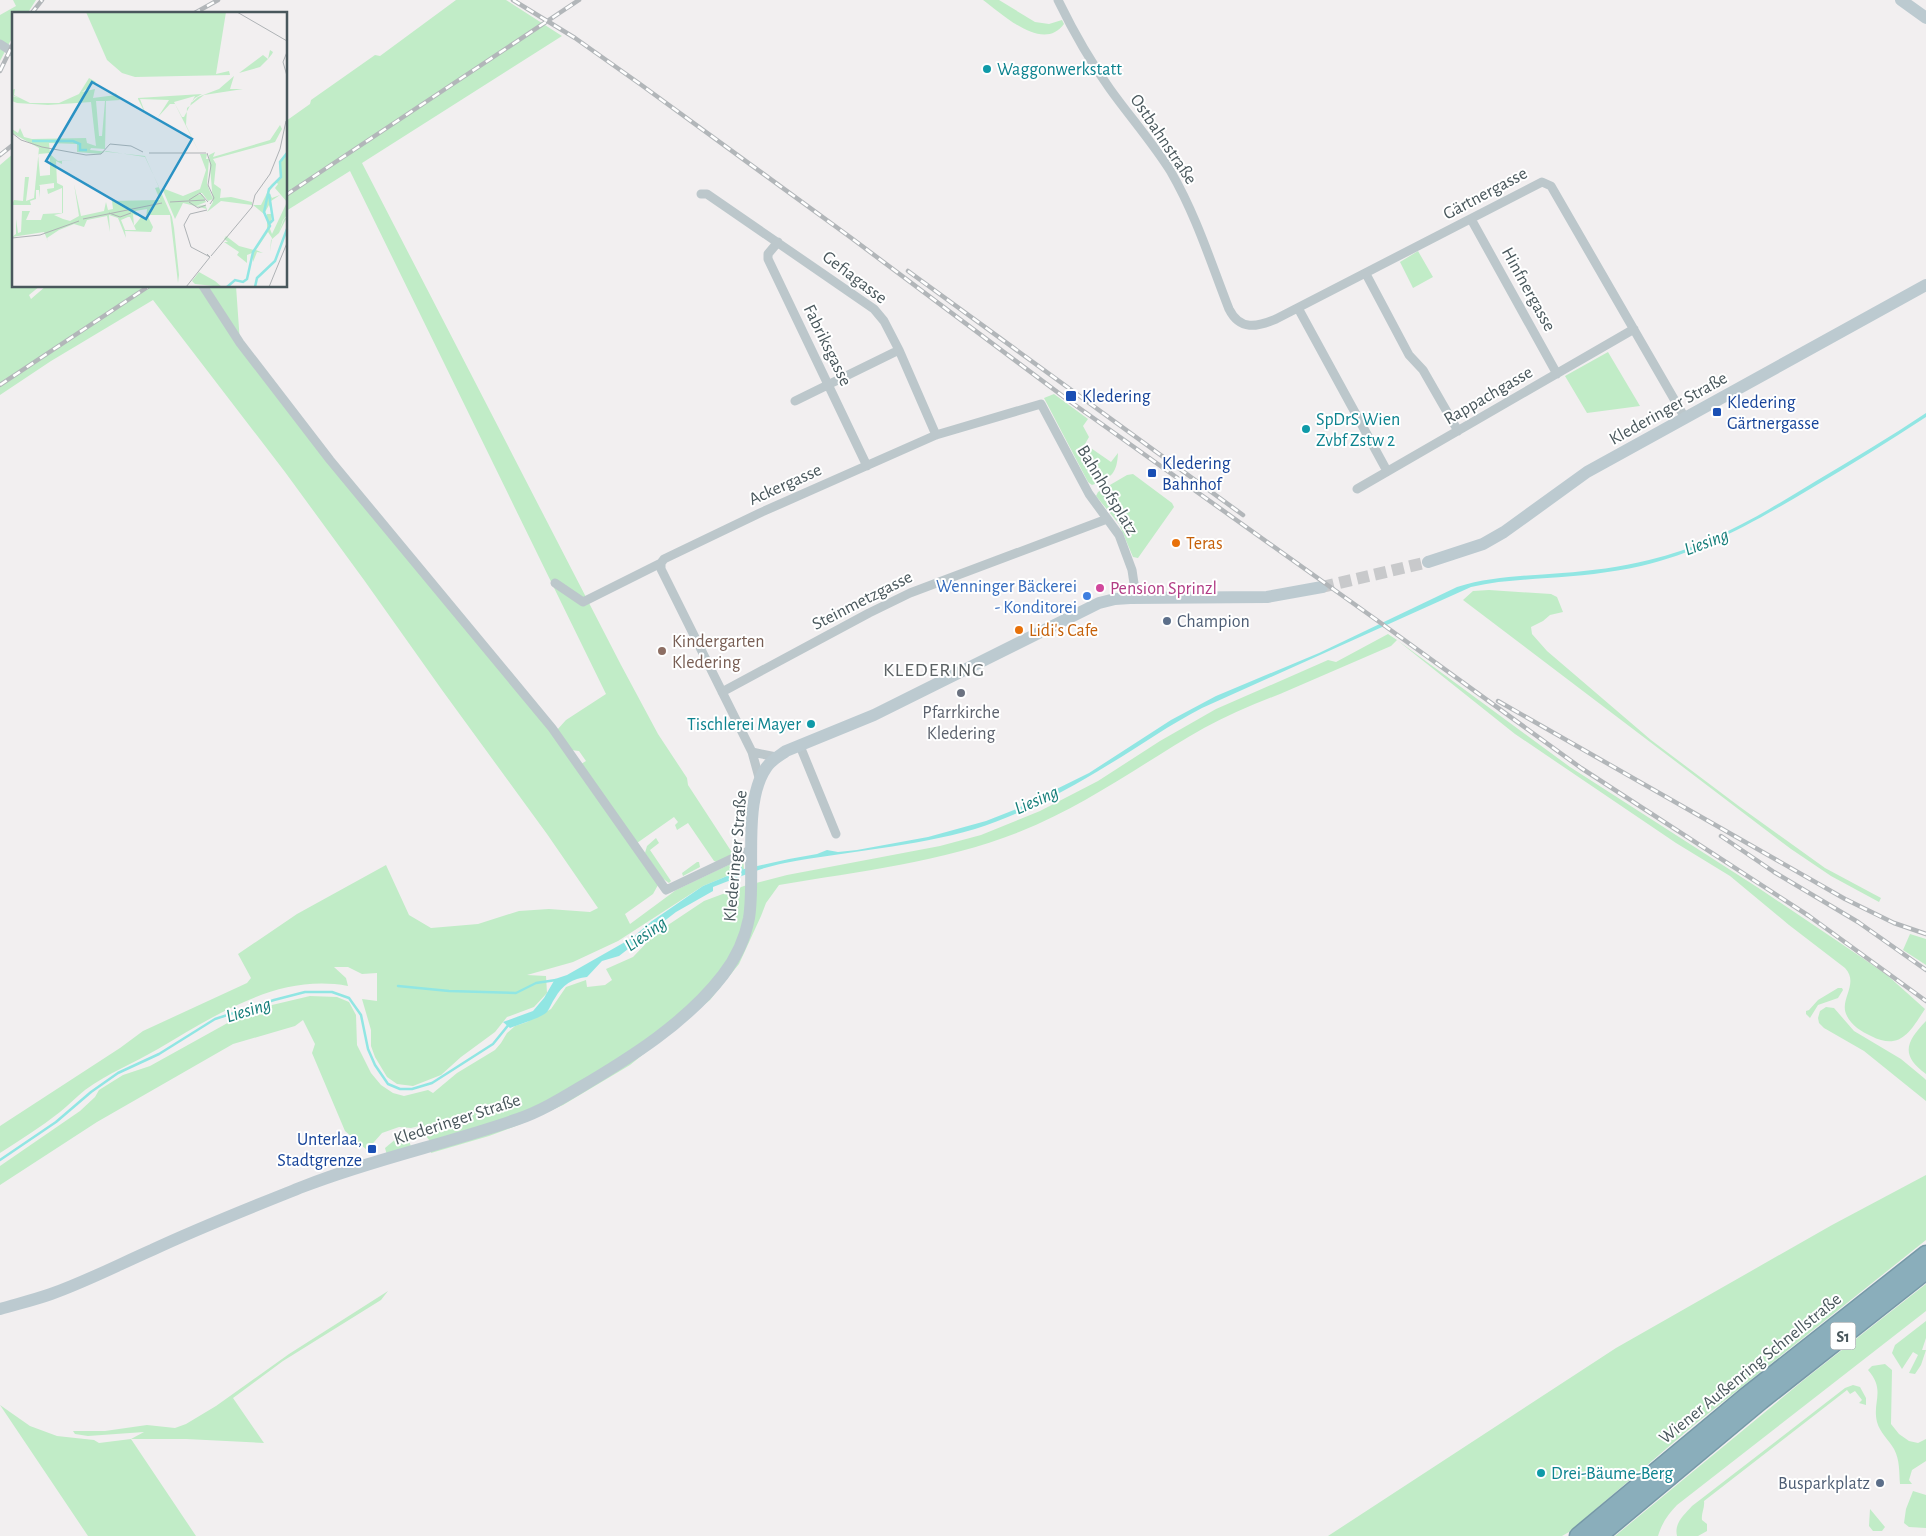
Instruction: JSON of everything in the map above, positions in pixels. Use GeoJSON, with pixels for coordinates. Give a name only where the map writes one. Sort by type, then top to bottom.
{"type":"FeatureCollection","features":[{"type":"Feature","properties":{"kind":"highway","name":"Wiener Außenring Schnellstraße"},"geometry":{"type":"LineString","coordinates":[[1596,1530],[1746,1396],[1926,1254]]}},
{"type":"Feature","properties":{"kind":"highway","name":"Wiener Außenring Schnellstraße"},"geometry":{"type":"LineString","coordinates":[[1578,1536],[1596,1530],[1926,1271]]}},
{"type":"Feature","properties":{"kind":"highway"},"geometry":{"type":"LineString","coordinates":[[1570,1536],[1596,1530]]}},
{"type":"Feature","properties":{"kind":"main road"},"geometry":{"type":"LineString","coordinates":[[1901,0],[1926,18]]}},
{"type":"Feature","properties":{"kind":"main road","name":"Klederinger Straße"},"geometry":{"type":"LineString","coordinates":[[1428,562],[1483,544],[1587,472],[1926,285]]}},
{"type":"Feature","properties":{"kind":"main road"},"geometry":{"type":"LineString","coordinates":[[776,757],[874,715],[1099,604],[1116,599],[1136,598],[1267,597],[1322,587]]}},
{"type":"Feature","properties":{"kind":"main road","name":"Klederinger Straße"},"geometry":{"type":"LineString","coordinates":[[0,1309],[62,1289],[159,1246],[323,1179],[364,1165],[444,1144],[518,1119],[569,1094],[618,1064],[671,1026],[717,982],[742,943],[749,917],[750,853],[754,805],[760,781],[766,768],[776,757]]}},
{"type":"Feature","properties":{"kind":"street","name":"Ostbahnstraße"},"geometry":{"type":"LineString","coordinates":[[1058,0],[1079,42],[1108,87],[1159,155],[1180,188],[1195,220],[1232,315],[1240,323],[1252,326],[1262,325],[1276,319]]}},
{"type":"Feature","properties":{"kind":"street"},"geometry":{"type":"LineString","coordinates":[[0,44],[12,52]]}},
{"type":"Feature","properties":{"kind":"street","name":"Gärtnergasse"},"geometry":{"type":"LineString","coordinates":[[1276,319],[1542,182],[1551,186],[1685,418]]}},
{"type":"Feature","properties":{"kind":"street","name":"Gefiagasse"},"geometry":{"type":"LineString","coordinates":[[701,194],[707,194],[874,309],[884,321],[899,350],[936,435]]}},
{"type":"Feature","properties":{"kind":"street","name":"Hinfnergasse"},"geometry":{"type":"LineString","coordinates":[[1471,219],[1557,374]]}},
{"type":"Feature","properties":{"kind":"street","name":"Fabriksgasse"},"geometry":{"type":"LineString","coordinates":[[778,242],[768,254],[768,259],[868,466]]}},
{"type":"Feature","properties":{"kind":"street"},"geometry":{"type":"LineString","coordinates":[[1366,274],[1409,355],[1423,370],[1458,431]]}},
{"type":"Feature","properties":{"kind":"street"},"geometry":{"type":"LineString","coordinates":[[204,288],[240,343],[335,466],[552,728],[666,890],[750,853]]}},
{"type":"Feature","properties":{"kind":"street"},"geometry":{"type":"LineString","coordinates":[[1298,308],[1387,471]]}},
{"type":"Feature","properties":{"kind":"street","name":"Rappachgasse"},"geometry":{"type":"LineString","coordinates":[[1357,489],[1634,330]]}},
{"type":"Feature","properties":{"kind":"street"},"geometry":{"type":"LineString","coordinates":[[795,401],[899,350]]}},
{"type":"Feature","properties":{"kind":"street","name":"Ackergasse"},"geometry":{"type":"LineString","coordinates":[[556,583],[583,602],[661,563],[664,559],[762,512],[936,435],[1040,404]]}},
{"type":"Feature","properties":{"kind":"street","name":"Bahnhofsplatz"},"geometry":{"type":"LineString","coordinates":[[1040,404],[1089,494],[1120,535],[1128,558],[1136,598]]}},
{"type":"Feature","properties":{"kind":"street","name":"Steinmetzgasse"},"geometry":{"type":"LineString","coordinates":[[722,692],[910,593],[1107,519]]}},
{"type":"Feature","properties":{"kind":"street"},"geometry":{"type":"LineString","coordinates":[[661,563],[661,569],[752,752],[760,781]]}},
{"type":"Feature","properties":{"kind":"street"},"geometry":{"type":"LineString","coordinates":[[800,746],[836,834]]}},
{"type":"Feature","properties":{"kind":"street"},"geometry":{"type":"LineString","coordinates":[[752,752],[776,757]]}},
{"type":"Feature","properties":{"kind":"green space"},"geometry":{"type":"Polygon","coordinates":[[[13,0],[36,0],[28,12],[12,12],[12,38],[0,61],[0,15],[16,6],[13,0]]]}},
{"type":"Feature","properties":{"kind":"green space"},"geometry":{"type":"Polygon","coordinates":[[[456,0],[506,0],[562,36],[362,163],[658,734],[687,778],[688,785],[733,854],[717,862],[714,861],[688,823],[677,830],[675,825],[678,822],[674,817],[637,843],[581,764],[586,761],[579,751],[571,750],[557,730],[566,720],[606,694],[350,171],[288,210],[288,120],[310,104],[311,100],[375,55],[380,56],[456,0]]]}},
{"type":"Feature","properties":{"kind":"green space"},"geometry":{"type":"Polygon","coordinates":[[[983,0],[999,0],[1035,22],[1049,24],[1062,20],[1064,24],[1055,32],[1045,34],[1034,33],[1011,21],[983,0]]]}},
{"type":"Feature","properties":{"kind":"green space"},"geometry":{"type":"Polygon","coordinates":[[[12,155],[12,288],[38,288],[29,295],[31,299],[44,288],[236,288],[240,343],[523,693],[658,885],[653,894],[625,914],[630,924],[676,890],[743,858],[744,869],[703,886],[618,941],[573,962],[527,975],[546,976],[547,993],[534,1007],[507,1017],[495,1032],[461,1057],[441,1075],[413,1086],[397,1084],[387,1077],[371,1046],[371,1030],[362,999],[377,1001],[377,973],[362,974],[348,967],[334,967],[346,978],[348,986],[322,984],[272,991],[225,1011],[94,1084],[53,1118],[0,1153],[0,1126],[143,1031],[247,983],[251,978],[238,954],[297,914],[386,865],[409,915],[431,928],[478,924],[519,911],[549,909],[590,912],[598,908],[547,834],[285,472],[153,300],[51,361],[0,395],[0,165],[12,155]]]}},
{"type":"Feature","properties":{"kind":"green space"},"geometry":{"type":"Polygon","coordinates":[[[1418,251],[1433,277],[1413,288],[1400,262],[1418,251]]]}},
{"type":"Feature","properties":{"kind":"green space"},"geometry":{"type":"Polygon","coordinates":[[[1608,352],[1640,406],[1587,413],[1565,376],[1608,352]]]}},
{"type":"Feature","properties":{"kind":"green space"},"geometry":{"type":"Polygon","coordinates":[[[1054,394],[1088,419],[1083,426],[1089,437],[1085,444],[1111,462],[1118,453],[1115,470],[1109,477],[1092,485],[1088,482],[1044,398],[1054,394]]]}},
{"type":"Feature","properties":{"kind":"green space"},"geometry":{"type":"Polygon","coordinates":[[[1133,474],[1172,503],[1174,507],[1138,558],[1133,557],[1119,524],[1096,496],[1098,492],[1127,475],[1133,474]]]}},
{"type":"Feature","properties":{"kind":"green space"},"geometry":{"type":"Polygon","coordinates":[[[1489,590],[1551,594],[1557,597],[1563,612],[1550,615],[1531,627],[1532,634],[1547,651],[1651,740],[1825,868],[1881,898],[1879,902],[1831,876],[1791,849],[1463,600],[1473,591],[1489,590]]]}},
{"type":"Feature","properties":{"kind":"green space"},"geometry":{"type":"Polygon","coordinates":[[[1388,634],[1397,640],[1391,646],[1213,723],[1091,797],[1019,832],[961,851],[931,858],[779,885],[766,903],[739,964],[710,1000],[630,1065],[563,1105],[521,1124],[489,1136],[431,1153],[429,1140],[424,1133],[426,1128],[423,1125],[411,1128],[399,1127],[382,1133],[367,1150],[345,1131],[312,1053],[315,1044],[303,1020],[295,1026],[233,1044],[97,1122],[0,1185],[0,1166],[80,1111],[95,1097],[99,1090],[123,1075],[150,1066],[251,1010],[310,996],[337,997],[349,1002],[356,1015],[357,1045],[371,1073],[381,1085],[393,1093],[404,1096],[428,1090],[433,1093],[457,1073],[495,1050],[507,1033],[515,1026],[527,1022],[551,1009],[566,987],[586,980],[587,987],[605,985],[612,980],[606,969],[633,957],[656,933],[704,901],[744,886],[787,875],[940,846],[981,835],[1040,811],[1098,781],[1160,741],[1216,709],[1328,660],[1336,662],[1388,634]]]}},
{"type":"Feature","properties":{"kind":"green space"},"geometry":{"type":"Polygon","coordinates":[[[1397,640],[1570,767],[1760,889],[1887,975],[1925,1009],[1909,1032],[1897,1040],[1890,1041],[1881,1040],[1857,1028],[1847,1016],[1845,1010],[1850,980],[1845,968],[1730,876],[1676,843],[1515,734],[1397,640]]]}},
{"type":"Feature","properties":{"kind":"green space"},"geometry":{"type":"Polygon","coordinates":[[[656,838],[659,843],[650,850],[671,881],[669,883],[662,878],[645,853],[647,846],[656,838]]]}},
{"type":"Feature","properties":{"kind":"green space"},"geometry":{"type":"Polygon","coordinates":[[[699,862],[700,867],[683,876],[682,873],[699,862]]]}},
{"type":"Feature","properties":{"kind":"green space"},"geometry":{"type":"Polygon","coordinates":[[[1910,934],[1926,939],[1926,965],[1903,950],[1910,934]]]}},
{"type":"Feature","properties":{"kind":"green space"},"geometry":{"type":"Polygon","coordinates":[[[1838,988],[1843,990],[1838,998],[1818,1005],[1810,1018],[1806,1014],[1806,1011],[1818,1000],[1838,988]]]}},
{"type":"Feature","properties":{"kind":"green space"},"geometry":{"type":"Polygon","coordinates":[[[1826,1007],[1834,1008],[1854,1031],[1901,1059],[1924,1078],[1926,1080],[1926,1101],[1864,1051],[1824,1028],[1819,1023],[1818,1018],[1820,1011],[1826,1007]]]}},
{"type":"Feature","properties":{"kind":"green space"},"geometry":{"type":"Polygon","coordinates":[[[1926,1021],[1926,1074],[1912,1061],[1909,1048],[1914,1035],[1926,1021]]]}},
{"type":"Feature","properties":{"kind":"green space"},"geometry":{"type":"Polygon","coordinates":[[[397,1138],[409,1140],[411,1147],[387,1155],[385,1148],[397,1138]]]}},
{"type":"Feature","properties":{"kind":"green space"},"geometry":{"type":"Polygon","coordinates":[[[1926,1175],[1926,1240],[1694,1425],[1569,1532],[1562,1536],[1328,1536],[1616,1348],[1832,1225],[1926,1175]]]}},
{"type":"Feature","properties":{"kind":"green space"},"geometry":{"type":"Polygon","coordinates":[[[1926,1284],[1926,1311],[1677,1505],[1661,1527],[1658,1536],[1615,1536],[1805,1379],[1926,1284]]]}},
{"type":"Feature","properties":{"kind":"green space"},"geometry":{"type":"Polygon","coordinates":[[[388,1291],[381,1300],[283,1361],[233,1398],[264,1443],[186,1439],[131,1439],[144,1432],[88,1436],[75,1434],[73,1431],[105,1431],[147,1425],[175,1428],[186,1424],[216,1406],[289,1354],[388,1291]]]}},
{"type":"Feature","properties":{"kind":"green space"},"geometry":{"type":"Polygon","coordinates":[[[1926,1321],[1926,1338],[1922,1350],[1926,1350],[1921,1365],[1915,1374],[1909,1373],[1918,1355],[1913,1352],[1902,1369],[1892,1353],[1895,1345],[1926,1321]]]}},
{"type":"Feature","properties":{"kind":"green space"},"geometry":{"type":"Polygon","coordinates":[[[1885,1364],[1892,1370],[1891,1424],[1899,1434],[1909,1441],[1918,1443],[1926,1439],[1926,1461],[1912,1470],[1909,1480],[1912,1484],[1900,1484],[1896,1453],[1880,1430],[1877,1422],[1876,1384],[1868,1370],[1872,1366],[1885,1364]]]}},
{"type":"Feature","properties":{"kind":"green space"},"geometry":{"type":"Polygon","coordinates":[[[1853,1385],[1860,1387],[1866,1398],[1866,1405],[1859,1403],[1862,1400],[1855,1391],[1850,1394],[1847,1390],[1704,1501],[1702,1520],[1707,1524],[1707,1531],[1698,1536],[1677,1536],[1678,1523],[1692,1506],[1845,1388],[1853,1385]]]}},
{"type":"Feature","properties":{"kind":"green space"},"geometry":{"type":"Polygon","coordinates":[[[0,1405],[30,1426],[57,1436],[94,1440],[99,1443],[131,1439],[196,1536],[88,1536],[0,1405]]]}},
{"type":"Feature","properties":{"kind":"green space"},"geometry":{"type":"Polygon","coordinates":[[[1913,1491],[1926,1495],[1926,1528],[1909,1527],[1904,1523],[1906,1509],[1913,1491]]]}},
{"type":"Feature","properties":{"kind":"green space"},"geometry":{"type":"Polygon","coordinates":[[[1870,1509],[1885,1527],[1882,1531],[1873,1531],[1869,1526],[1870,1509]]]}},
{"type":"Feature","properties":{"kind":"water"},"geometry":{"type":"Polygon","coordinates":[[[1926,413],[1926,417],[1790,501],[1749,524],[1686,553],[1618,571],[1499,582],[1471,587],[1202,708],[1077,784],[1009,817],[975,829],[928,840],[775,865],[713,887],[713,891],[676,912],[619,956],[602,961],[587,977],[577,979],[565,986],[544,1014],[510,1028],[503,1022],[533,1011],[544,998],[555,979],[567,975],[632,938],[652,921],[703,886],[744,869],[817,854],[827,850],[838,852],[857,850],[928,837],[986,821],[1014,810],[1089,773],[1171,720],[1216,696],[1319,653],[1457,587],[1496,579],[1627,565],[1672,554],[1715,537],[1777,505],[1926,413]]]}},
{"type":"Feature","properties":{"kind":"waterway"},"geometry":{"type":"LineString","coordinates":[[740,864],[742,872]]}},
{"type":"Feature","properties":{"kind":"waterway"},"geometry":{"type":"LineString","coordinates":[[398,986],[449,991],[516,993],[536,983],[556,980]]}},
{"type":"Feature","properties":{"kind":"waterway","name":"Liesing"},"geometry":{"type":"LineString","coordinates":[[0,1160],[56,1122],[91,1092],[118,1073],[159,1054],[215,1019],[274,1000],[305,992],[332,992],[349,998],[361,1015],[368,1049],[375,1065],[388,1084],[400,1089],[412,1089],[432,1083],[493,1044],[510,1023]]}},
{"type":"Feature","properties":{"kind":"tunnel"},"geometry":{"type":"LineString","coordinates":[[1322,587],[1428,562]]}},
{"type":"Feature","properties":{"kind":"railway"},"geometry":{"type":"LineString","coordinates":[[33,12],[42,0]]}},
{"type":"Feature","properties":{"kind":"railway"},"geometry":{"type":"LineString","coordinates":[[197,12],[218,0]]}},
{"type":"Feature","properties":{"kind":"railway"},"geometry":{"type":"LineString","coordinates":[[513,0],[575,38],[640,84],[850,237],[1068,400],[1581,768],[1809,916],[1926,1001]]}},
{"type":"Feature","properties":{"kind":"railway"},"geometry":{"type":"LineString","coordinates":[[288,194],[579,0]]}},
{"type":"Feature","properties":{"kind":"railway"},"geometry":{"type":"LineString","coordinates":[[0,71],[12,46]]}},
{"type":"Feature","properties":{"kind":"railway"},"geometry":{"type":"LineString","coordinates":[[0,155],[12,146]]}},
{"type":"Feature","properties":{"kind":"railway"},"geometry":{"type":"LineString","coordinates":[[908,271],[1243,515]]}},
{"type":"Feature","properties":{"kind":"railway"},"geometry":{"type":"LineString","coordinates":[[0,385],[146,288]]}},
{"type":"Feature","properties":{"kind":"railway"},"geometry":{"type":"LineString","coordinates":[[1498,701],[1845,899],[1894,923],[1926,934]]}},
{"type":"Feature","properties":{"kind":"railway"},"geometry":{"type":"LineString","coordinates":[[1721,836],[1774,872],[1858,922],[1926,970]]}},
{"type":"Feature","properties":{"kind":"place","name":"Waggonwerkstatt"},"geometry":{"type":"Point","coordinates":[987,69]}},
{"type":"Feature","properties":{"kind":"place","name":"Kledering"},"geometry":{"type":"Point","coordinates":[1071,396]}},
{"type":"Feature","properties":{"kind":"place","name":"Kledering Gärtnergasse"},"geometry":{"type":"Point","coordinates":[1717,412]}},
{"type":"Feature","properties":{"kind":"place","name":"SpDrS Wien Zvbf Zstw 2"},"geometry":{"type":"Point","coordinates":[1306,429]}},
{"type":"Feature","properties":{"kind":"place","name":"Kledering Bahnhof"},"geometry":{"type":"Point","coordinates":[1152,473]}},
{"type":"Feature","properties":{"kind":"place","name":"Teras"},"geometry":{"type":"Point","coordinates":[1176,543]}},
{"type":"Feature","properties":{"kind":"place","name":"Pension Sprinzl"},"geometry":{"type":"Point","coordinates":[1100,588]}},
{"type":"Feature","properties":{"kind":"place","name":"Wenninger Bäckerei - Konditorei"},"geometry":{"type":"Point","coordinates":[1087,596]}},
{"type":"Feature","properties":{"kind":"place","name":"Champion"},"geometry":{"type":"Point","coordinates":[1167,621]}},
{"type":"Feature","properties":{"kind":"place","name":"Lidi's Cafe"},"geometry":{"type":"Point","coordinates":[1019,630]}},
{"type":"Feature","properties":{"kind":"place","name":"Kindergarten Kledering"},"geometry":{"type":"Point","coordinates":[662,651]}},
{"type":"Feature","properties":{"kind":"place","name":"Pfarrkirche Kledering"},"geometry":{"type":"Point","coordinates":[961,693]}},
{"type":"Feature","properties":{"kind":"place","name":"Tischlerei Mayer"},"geometry":{"type":"Point","coordinates":[811,724]}},
{"type":"Feature","properties":{"kind":"place","name":"Unterlaa, Stadtgrenze"},"geometry":{"type":"Point","coordinates":[372,1149]}},
{"type":"Feature","properties":{"kind":"place","name":"Drei-Bäume-Berg"},"geometry":{"type":"Point","coordinates":[1541,1473]}},
{"type":"Feature","properties":{"kind":"place","name":"Busparkplatz"},"geometry":{"type":"Point","coordinates":[1880,1483]}},
{"type":"Feature","properties":{"kind":"district","name":"KLEDERING"},"geometry":{"type":"Point","coordinates":[934,669]}}]}
